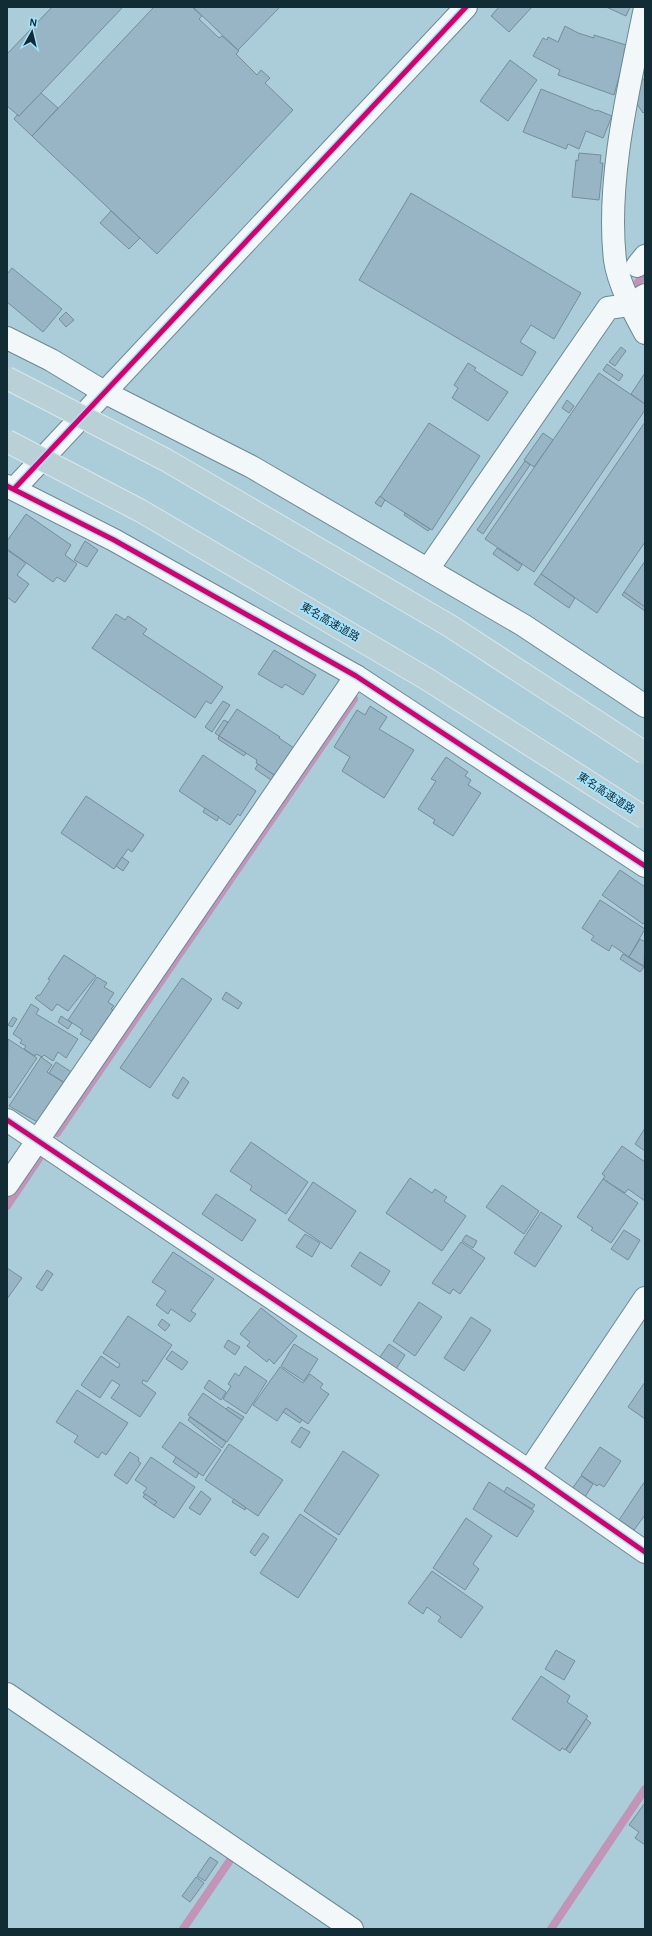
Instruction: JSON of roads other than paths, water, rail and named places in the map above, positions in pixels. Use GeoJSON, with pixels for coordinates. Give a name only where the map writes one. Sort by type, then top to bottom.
{"type":"FeatureCollection","features":[{"type":"Feature","properties":{"kind":"highway"},"geometry":{"type":"LineString","coordinates":[[7,378],[166,460],[444,622],[645,753]]}},
{"type":"Feature","properties":{"kind":"highway","name":"東名高速道路"},"geometry":{"type":"LineString","coordinates":[[7,441],[141,511],[427,679],[645,818]]}},
{"type":"Feature","properties":{"kind":"street"},"geometry":{"type":"LineString","coordinates":[[466,7],[104,392],[10,488],[114,540],[356,676],[645,866]]}},
{"type":"Feature","properties":{"kind":"street"},"geometry":{"type":"LineString","coordinates":[[645,8],[624,110],[614,201],[615,262],[637,300],[645,333]]}},
{"type":"Feature","properties":{"kind":"street"},"geometry":{"type":"LineString","coordinates":[[428,569],[608,308],[637,300]]}},
{"type":"Feature","properties":{"kind":"street"},"geometry":{"type":"LineString","coordinates":[[7,338],[51,360],[104,392],[252,467],[523,624],[645,706]]}},
{"type":"Feature","properties":{"kind":"street"},"geometry":{"type":"LineString","coordinates":[[7,1185],[356,676]]}},
{"type":"Feature","properties":{"kind":"street"},"geometry":{"type":"LineString","coordinates":[[7,1120],[528,1471],[645,1552]]}},
{"type":"Feature","properties":{"kind":"street"},"geometry":{"type":"LineString","coordinates":[[528,1471],[645,1298]]}},
{"type":"Feature","properties":{"kind":"street"},"geometry":{"type":"LineString","coordinates":[[7,1694],[352,1929]]}},
{"type":"Feature","properties":{"kind":"waterway"},"geometry":{"type":"LineString","coordinates":[[629,294],[645,273]]}},
{"type":"Feature","properties":{"kind":"waterway"},"geometry":{"type":"LineString","coordinates":[[57,1133],[354,699]]}},
{"type":"Feature","properties":{"kind":"waterway"},"geometry":{"type":"LineString","coordinates":[[7,1206],[40,1157]]}},
{"type":"Feature","properties":{"kind":"waterway"},"geometry":{"type":"LineString","coordinates":[[551,1929],[645,1789]]}},
{"type":"Feature","properties":{"kind":"waterway"},"geometry":{"type":"LineString","coordinates":[[183,1929],[233,1856],[238,1859]]}}]}
